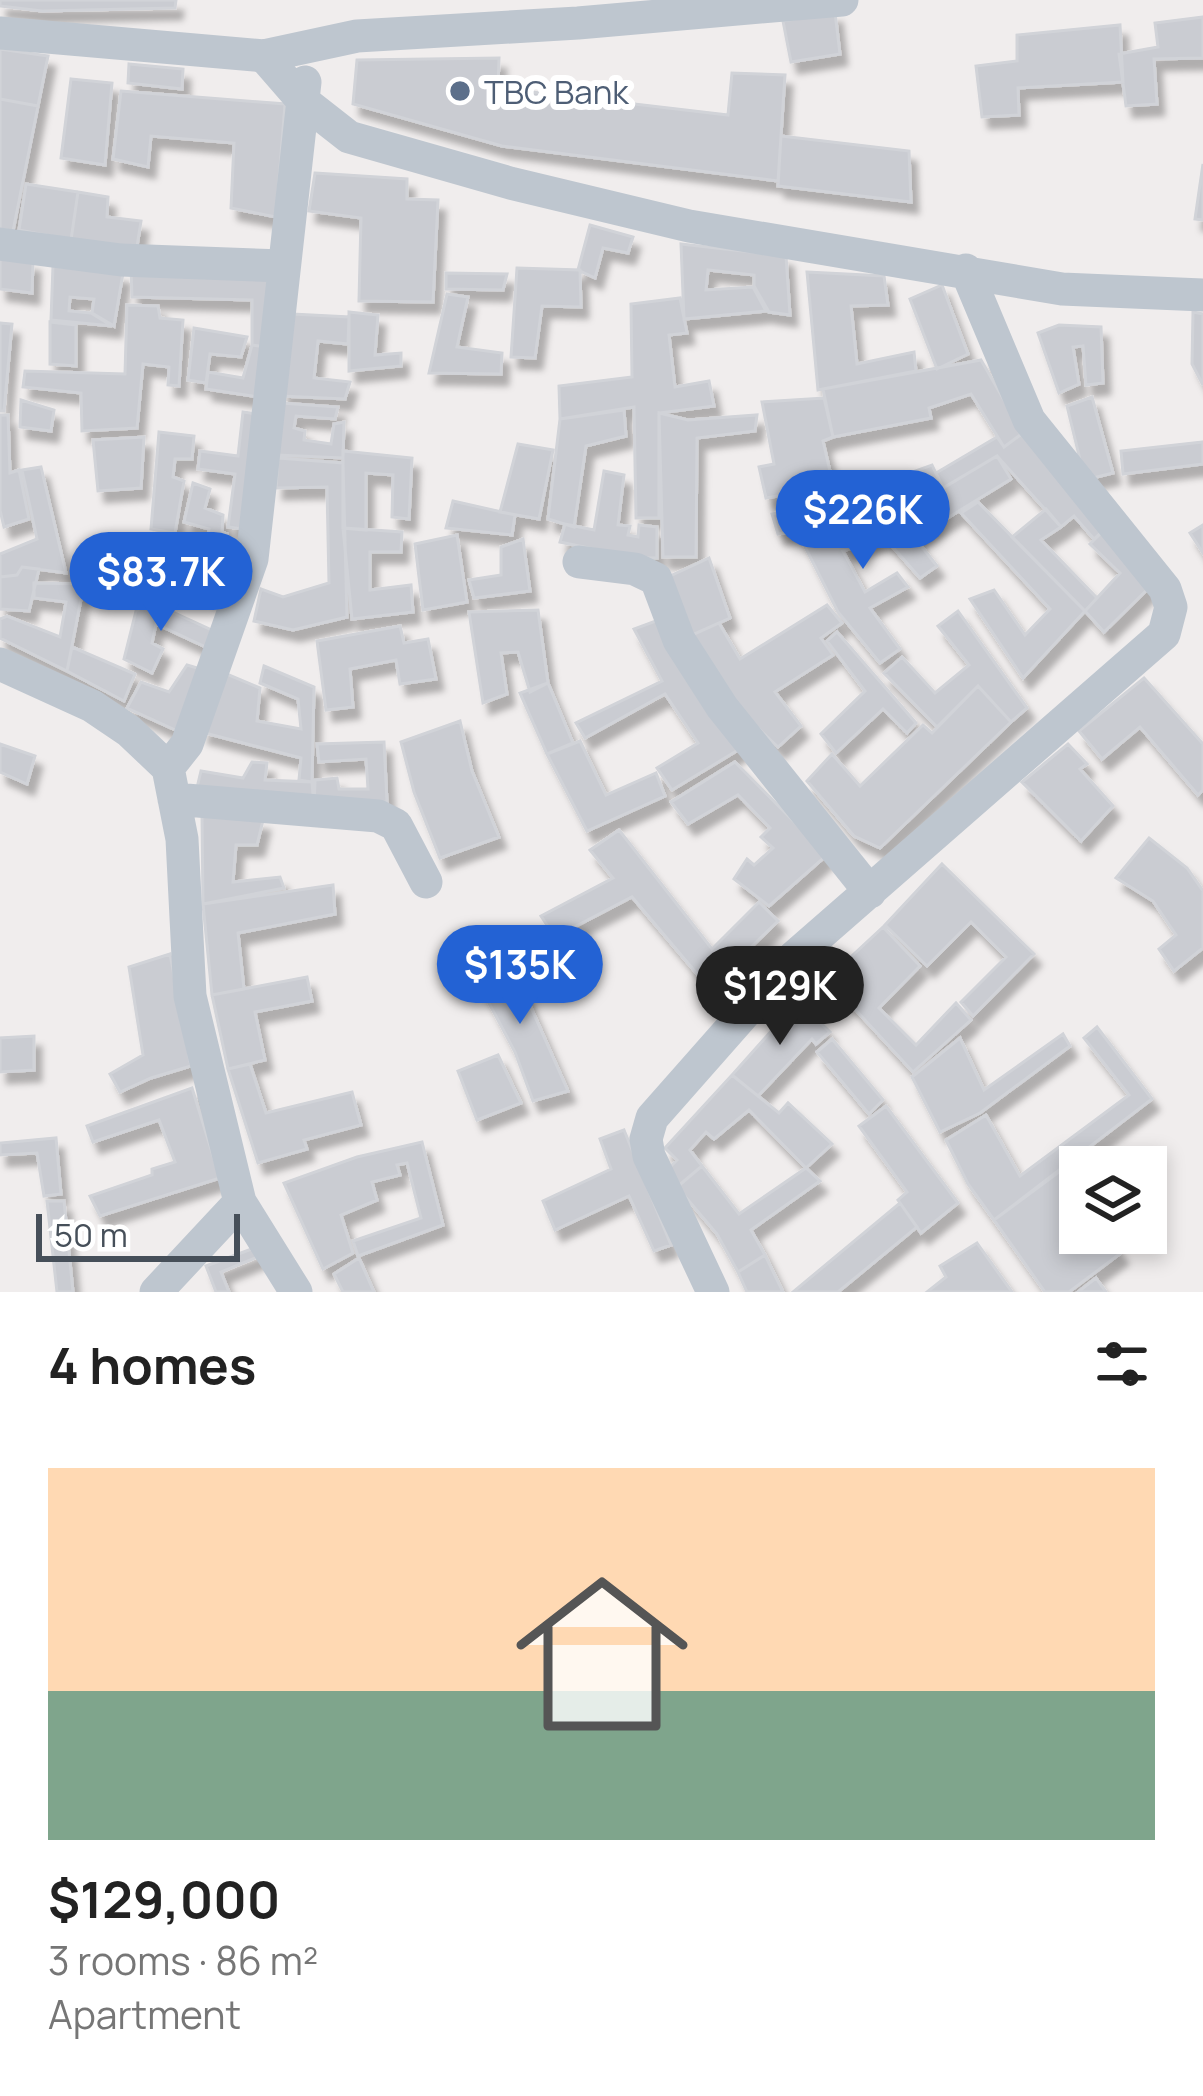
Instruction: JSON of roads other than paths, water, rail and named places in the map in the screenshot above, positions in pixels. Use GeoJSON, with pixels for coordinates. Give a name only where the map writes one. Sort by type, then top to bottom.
{"type":"FeatureCollection","features":[{"type":"Feature","properties":{"kind":"street"},"geometry":{"type":"LineString","coordinates":[[0,33],[264,56],[357,36],[842,0]]}},
{"type":"Feature","properties":{"kind":"street"},"geometry":{"type":"LineString","coordinates":[[171,783],[252,559],[309,46]]}},
{"type":"Feature","properties":{"kind":"street"},"geometry":{"type":"LineString","coordinates":[[264,56],[303,101],[349,137],[510,183],[689,226],[1062,289],[1203,295]]}},
{"type":"Feature","properties":{"kind":"street"},"geometry":{"type":"LineString","coordinates":[[0,244],[122,260],[284,266]]}},
{"type":"Feature","properties":{"kind":"street"},"geometry":{"type":"LineString","coordinates":[[713,1292],[649,1156],[646,1139],[652,1118],[794,957],[1164,634],[1172,607],[1166,589],[1029,420],[966,270]]}},
{"type":"Feature","properties":{"kind":"street"},"geometry":{"type":"LineString","coordinates":[[579,562],[635,569],[656,579],[679,640],[722,707],[870,892]]}},
{"type":"Feature","properties":{"kind":"street"},"geometry":{"type":"LineString","coordinates":[[0,664],[92,706],[129,731],[171,783],[182,839],[190,996],[240,1202],[296,1292]]}},
{"type":"Feature","properties":{"kind":"street"},"geometry":{"type":"LineString","coordinates":[[171,783],[378,816],[396,825],[426,882]]}},
{"type":"Feature","properties":{"kind":"street"},"geometry":{"type":"LineString","coordinates":[[156,1292],[240,1202]]}},
{"type":"Feature","properties":{"kind":"place","name":"TBC Bank"},"geometry":{"type":"Point","coordinates":[460,91]}}]}
